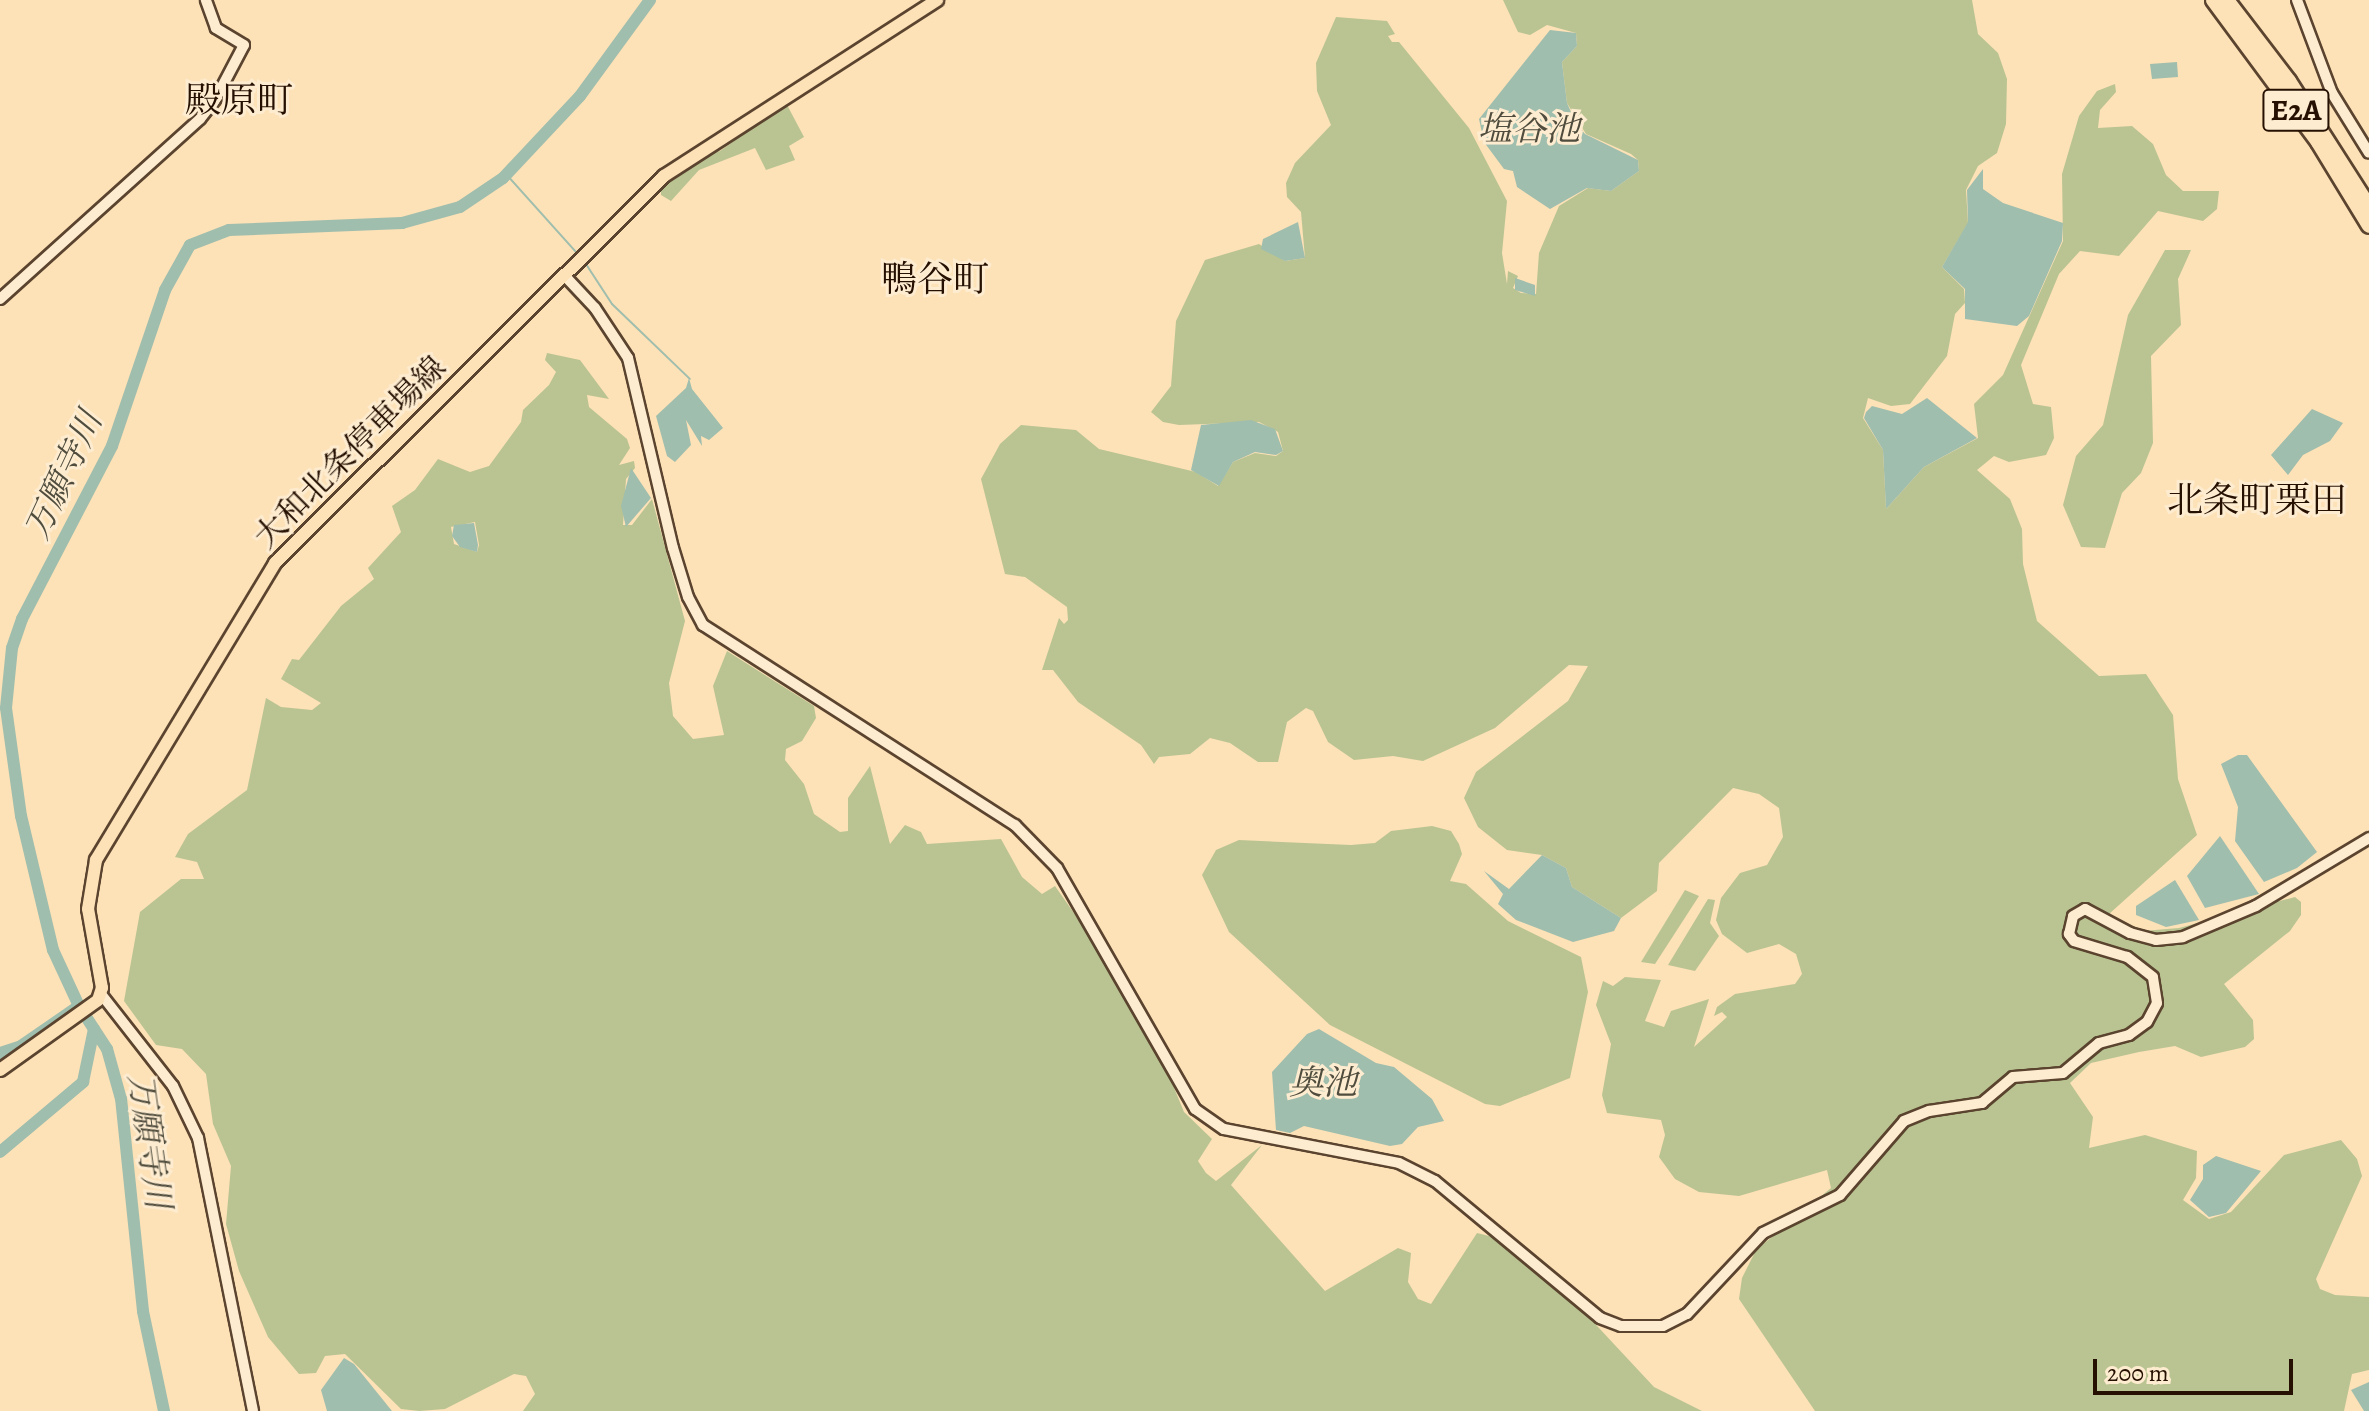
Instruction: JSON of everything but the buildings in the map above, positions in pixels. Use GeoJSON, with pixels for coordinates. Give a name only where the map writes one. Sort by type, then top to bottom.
{"type":"FeatureCollection","features":[{"type":"Feature","properties":{"kind":"highway","name":"E2A"},"geometry":{"type":"LineString","coordinates":[[2213,0],[2288,98],[2369,226]]}},
{"type":"Feature","properties":{"kind":"highway","name":"E2A"},"geometry":{"type":"LineString","coordinates":[[2227,0],[2289,81],[2369,206]]}},
{"type":"Feature","properties":{"kind":"main road","name":"大和北条停車場線"},"geometry":{"type":"LineString","coordinates":[[101,994],[88,909],[96,860],[264,579],[290,547],[581,258],[691,155],[937,0]]}},
{"type":"Feature","properties":{"kind":"main road"},"geometry":{"type":"LineString","coordinates":[[0,1070],[88,1011],[101,994]]}},
{"type":"Feature","properties":{"kind":"street"},"geometry":{"type":"LineString","coordinates":[[0,299],[200,119],[215,100],[244,45],[216,28],[206,0]]}},
{"type":"Feature","properties":{"kind":"street"},"geometry":{"type":"LineString","coordinates":[[2297,0],[2332,93],[2369,153]]}},
{"type":"Feature","properties":{"kind":"street"},"geometry":{"type":"LineString","coordinates":[[564,275],[602,317],[628,358],[673,548],[688,597],[703,625],[1015,825],[1057,868],[1195,1109],[1224,1129],[1399,1163],[1435,1181],[1600,1318],[1621,1326],[1663,1326],[1687,1314],[1763,1233],[1840,1195],[1904,1121],[1929,1111],[1982,1103],[2013,1077],[2063,1073],[2099,1043],[2129,1035],[2147,1022],[2157,1003],[2153,977],[2127,957],[2074,941],[2069,934],[2073,916],[2085,909],[2130,933],[2156,940],[2183,937],[2256,906],[2369,838]]}},
{"type":"Feature","properties":{"kind":"street"},"geometry":{"type":"LineString","coordinates":[[101,994],[173,1086],[198,1138],[253,1411]]}},
{"type":"Feature","properties":{"kind":"green space"},"geometry":{"type":"Polygon","coordinates":[[[1503,0],[1972,0],[1978,34],[1998,53],[2007,79],[2006,124],[1997,153],[1978,166],[1966,190],[1968,223],[1942,267],[1964,289],[1965,303],[1955,314],[1947,356],[1910,404],[1891,406],[1868,398],[1863,418],[1883,450],[1886,509],[1924,467],[1978,438],[1974,404],[2003,375],[2063,241],[2062,174],[2079,116],[2097,91],[2115,84],[2116,92],[2100,110],[2098,128],[2132,126],[2153,144],[2166,175],[2183,191],[2219,191],[2217,209],[2203,221],[2158,211],[2119,256],[2080,251],[2059,274],[2021,365],[2033,404],[2051,407],[2054,438],[2046,455],[2009,462],[1994,456],[1977,470],[2010,499],[2022,529],[2023,564],[2037,621],[2099,676],[2146,674],[2173,715],[2178,779],[2197,835],[2109,914],[2143,931],[2179,928],[2295,897],[2301,902],[2301,915],[2290,931],[2224,984],[2253,1020],[2254,1039],[2245,1047],[2201,1057],[2175,1046],[2139,1052],[2091,1063],[2070,1083],[2093,1117],[2089,1148],[2145,1135],[2197,1151],[2196,1178],[2183,1200],[2209,1219],[2231,1212],[2284,1155],[2341,1140],[2357,1159],[2362,1176],[2316,1279],[2320,1289],[2335,1295],[2369,1297],[2369,1370],[2352,1374],[2344,1411],[1815,1411],[1739,1299],[1742,1278],[1756,1250],[1831,1188],[1827,1170],[1739,1196],[1699,1192],[1675,1179],[1659,1157],[1665,1135],[1661,1120],[1607,1113],[1602,1095],[1611,1044],[1596,1005],[1603,981],[1613,986],[1625,977],[1661,980],[1645,1021],[1664,1027],[1671,1011],[1709,999],[1694,1047],[1727,1017],[1722,1012],[1714,1016],[1717,1007],[1735,994],[1795,984],[1802,974],[1796,954],[1779,944],[1747,953],[1722,934],[1716,920],[1721,898],[1740,873],[1767,865],[1783,837],[1779,808],[1759,794],[1733,788],[1659,863],[1657,891],[1621,918],[1572,887],[1566,868],[1542,855],[1507,850],[1478,827],[1464,798],[1476,772],[1568,701],[1588,666],[1569,665],[1495,728],[1423,761],[1393,756],[1354,760],[1328,742],[1313,711],[1306,708],[1287,722],[1278,762],[1258,762],[1230,743],[1210,738],[1190,754],[1159,757],[1154,764],[1141,745],[1078,702],[1053,670],[1042,670],[1059,618],[1064,624],[1068,620],[1067,607],[1025,577],[1005,574],[981,479],[1000,444],[1021,425],[1076,430],[1099,449],[1196,472],[1218,486],[1233,462],[1255,453],[1276,456],[1283,451],[1278,432],[1259,422],[1179,425],[1163,422],[1151,412],[1171,386],[1176,321],[1205,260],[1259,244],[1285,261],[1305,258],[1301,212],[1287,197],[1286,183],[1295,163],[1331,125],[1317,91],[1316,63],[1336,17],[1387,21],[1395,34],[1388,36],[1392,42],[1399,42],[1469,128],[1507,201],[1502,253],[1507,284],[1508,271],[1518,276],[1513,288],[1521,293],[1536,294],[1539,253],[1559,206],[1588,188],[1611,191],[1639,171],[1638,160],[1631,154],[1586,134],[1567,103],[1562,62],[1577,46],[1576,33],[1547,25],[1530,35],[1518,32],[1503,0]]]}},
{"type":"Feature","properties":{"kind":"green space"},"geometry":{"type":"Polygon","coordinates":[[[786,103],[804,137],[789,146],[795,160],[766,170],[755,148],[699,170],[671,201],[661,195],[661,183],[694,159],[720,151],[786,103]]]}},
{"type":"Feature","properties":{"kind":"green space"},"geometry":{"type":"Polygon","coordinates":[[[2165,250],[2191,250],[2178,279],[2181,325],[2151,356],[2153,443],[2141,473],[2122,493],[2105,548],[2081,547],[2063,505],[2076,456],[2103,425],[2128,315],[2165,250]]]}},
{"type":"Feature","properties":{"kind":"green space"},"geometry":{"type":"Polygon","coordinates":[[[547,353],[580,360],[609,399],[587,395],[589,407],[627,439],[630,448],[619,465],[634,461],[635,468],[626,479],[623,525],[632,525],[652,499],[685,621],[669,683],[673,716],[693,739],[724,735],[713,686],[727,651],[814,706],[816,718],[802,741],[786,749],[785,760],[804,784],[814,814],[840,832],[848,831],[848,798],[870,766],[890,844],[905,825],[921,832],[927,844],[1001,839],[1022,877],[1042,894],[1055,886],[1142,1010],[1184,1112],[1212,1139],[1198,1161],[1206,1173],[1216,1181],[1262,1145],[1231,1185],[1325,1291],[1398,1248],[1411,1253],[1408,1282],[1418,1299],[1431,1304],[1477,1233],[1493,1237],[1585,1313],[1654,1387],[1702,1411],[523,1411],[535,1394],[526,1376],[514,1374],[445,1409],[419,1411],[401,1409],[345,1354],[325,1356],[316,1373],[299,1374],[268,1337],[239,1271],[226,1224],[231,1166],[213,1124],[206,1074],[182,1049],[156,1045],[124,1001],[140,912],[181,879],[204,879],[197,862],[175,857],[188,834],[247,790],[266,698],[281,707],[312,710],[321,703],[281,679],[292,659],[299,660],[341,606],[374,579],[368,568],[401,532],[392,506],[415,490],[438,459],[470,472],[489,466],[521,422],[523,410],[549,385],[556,372],[545,360],[547,353]],[[475,522],[451,527],[454,544],[477,552],[479,545],[475,522]]]}},
{"type":"Feature","properties":{"kind":"green space"},"geometry":{"type":"Polygon","coordinates":[[[1432,826],[1451,831],[1459,844],[1462,854],[1450,881],[1466,884],[1508,921],[1581,957],[1588,992],[1570,1078],[1500,1106],[1485,1104],[1330,1025],[1229,932],[1202,875],[1216,850],[1239,840],[1351,845],[1375,843],[1391,831],[1432,826]]]}},
{"type":"Feature","properties":{"kind":"green space"},"geometry":{"type":"Polygon","coordinates":[[[1685,890],[1699,896],[1655,964],[1641,962],[1685,890]]]}},
{"type":"Feature","properties":{"kind":"green space"},"geometry":{"type":"Polygon","coordinates":[[[1708,899],[1715,900],[1710,923],[1719,936],[1695,971],[1668,965],[1708,899]]]}},
{"type":"Feature","properties":{"kind":"water","name":"塩谷池"},"geometry":{"type":"Polygon","coordinates":[[[1550,30],[1576,33],[1577,46],[1562,62],[1567,103],[1576,123],[1585,134],[1638,160],[1639,171],[1611,191],[1587,188],[1550,209],[1517,187],[1513,171],[1504,169],[1484,142],[1479,119],[1550,30]]]}},
{"type":"Feature","properties":{"kind":"water"},"geometry":{"type":"Polygon","coordinates":[[[2177,62],[2178,77],[2152,79],[2150,64],[2177,62]]]}},
{"type":"Feature","properties":{"kind":"water"},"geometry":{"type":"Polygon","coordinates":[[[1983,169],[1983,189],[2003,203],[2063,223],[2062,241],[2029,316],[2017,326],[1965,319],[1965,289],[1942,267],[1968,222],[1967,190],[1983,169]]]}},
{"type":"Feature","properties":{"kind":"water"},"geometry":{"type":"Polygon","coordinates":[[[1298,222],[1305,258],[1285,261],[1261,249],[1263,239],[1298,222]]]}},
{"type":"Feature","properties":{"kind":"water"},"geometry":{"type":"Polygon","coordinates":[[[1515,278],[1535,285],[1535,296],[1515,290],[1515,278]]]}},
{"type":"Feature","properties":{"kind":"water"},"geometry":{"type":"Polygon","coordinates":[[[689,378],[692,389],[723,428],[709,440],[701,436],[702,446],[686,420],[691,445],[675,462],[667,456],[656,416],[686,388],[689,378]]]}},
{"type":"Feature","properties":{"kind":"water"},"geometry":{"type":"Polygon","coordinates":[[[1927,398],[1977,438],[1924,467],[1886,509],[1883,450],[1864,418],[1866,412],[1872,406],[1902,414],[1927,398]]]}},
{"type":"Feature","properties":{"kind":"water"},"geometry":{"type":"Polygon","coordinates":[[[2312,409],[2343,423],[2330,441],[2303,455],[2288,475],[2271,455],[2312,409]]]}},
{"type":"Feature","properties":{"kind":"water"},"geometry":{"type":"Polygon","coordinates":[[[1251,420],[1275,429],[1283,451],[1276,455],[1255,452],[1233,462],[1219,486],[1191,470],[1201,425],[1251,420]]]}},
{"type":"Feature","properties":{"kind":"water"},"geometry":{"type":"Polygon","coordinates":[[[631,468],[651,498],[626,527],[621,506],[631,468]]]}},
{"type":"Feature","properties":{"kind":"water"},"geometry":{"type":"Polygon","coordinates":[[[474,523],[477,552],[460,547],[452,536],[454,525],[474,523]]]}},
{"type":"Feature","properties":{"kind":"water"},"geometry":{"type":"Polygon","coordinates":[[[2238,755],[2247,755],[2317,852],[2297,868],[2264,882],[2235,841],[2238,807],[2221,764],[2238,755]]]}},
{"type":"Feature","properties":{"kind":"water"},"geometry":{"type":"Polygon","coordinates":[[[2220,836],[2259,894],[2205,908],[2187,876],[2220,836]]]}},
{"type":"Feature","properties":{"kind":"water"},"geometry":{"type":"Polygon","coordinates":[[[1542,855],[1566,868],[1572,887],[1621,918],[1614,931],[1573,942],[1516,920],[1498,904],[1503,894],[1484,871],[1509,889],[1542,855]]]}},
{"type":"Feature","properties":{"kind":"water"},"geometry":{"type":"Polygon","coordinates":[[[2175,880],[2199,920],[2166,927],[2136,915],[2136,906],[2175,880]]]}},
{"type":"Feature","properties":{"kind":"water","name":"奥池"},"geometry":{"type":"Polygon","coordinates":[[[1319,1029],[1376,1063],[1394,1067],[1432,1099],[1444,1121],[1418,1127],[1402,1144],[1390,1146],[1304,1126],[1290,1133],[1276,1130],[1272,1072],[1307,1034],[1319,1029]]]}},
{"type":"Feature","properties":{"kind":"water"},"geometry":{"type":"Polygon","coordinates":[[[2216,1156],[2261,1171],[2226,1213],[2209,1217],[2190,1200],[2203,1179],[2203,1165],[2216,1156]]]}},
{"type":"Feature","properties":{"kind":"water"},"geometry":{"type":"Polygon","coordinates":[[[344,1358],[354,1364],[392,1411],[327,1411],[321,1390],[344,1358]]]}},
{"type":"Feature","properties":{"kind":"water"},"geometry":{"type":"Polygon","coordinates":[[[2369,1382],[2369,1411],[2364,1411],[2351,1390],[2369,1382]]]}},
{"type":"Feature","properties":{"kind":"waterway","name":"万願寺川"},"geometry":{"type":"LineString","coordinates":[[164,1411],[143,1311],[121,1099],[107,1049],[79,1006],[53,950],[21,816],[6,708],[12,648],[22,619],[112,446],[165,290],[190,245],[229,230],[402,223],[460,207],[503,178],[580,96],[650,0]]}},
{"type":"Feature","properties":{"kind":"waterway"},"geometry":{"type":"LineString","coordinates":[[506,174],[577,253]]}},
{"type":"Feature","properties":{"kind":"waterway"},"geometry":{"type":"LineString","coordinates":[[584,261],[612,304],[690,379]]}},
{"type":"Feature","properties":{"kind":"waterway"},"geometry":{"type":"LineString","coordinates":[[0,1053],[21,1046],[79,1006]]}},
{"type":"Feature","properties":{"kind":"waterway"},"geometry":{"type":"LineString","coordinates":[[0,1152],[83,1082],[94,1029]]}},
{"type":"Feature","properties":{"kind":"district","name":"殿原町"},"geometry":{"type":"Point","coordinates":[239,100]}},
{"type":"Feature","properties":{"kind":"district","name":"鴨谷町"},"geometry":{"type":"Point","coordinates":[935,279]}},
{"type":"Feature","properties":{"kind":"district","name":"北条町栗田"},"geometry":{"type":"Point","coordinates":[2257,500]}}]}
